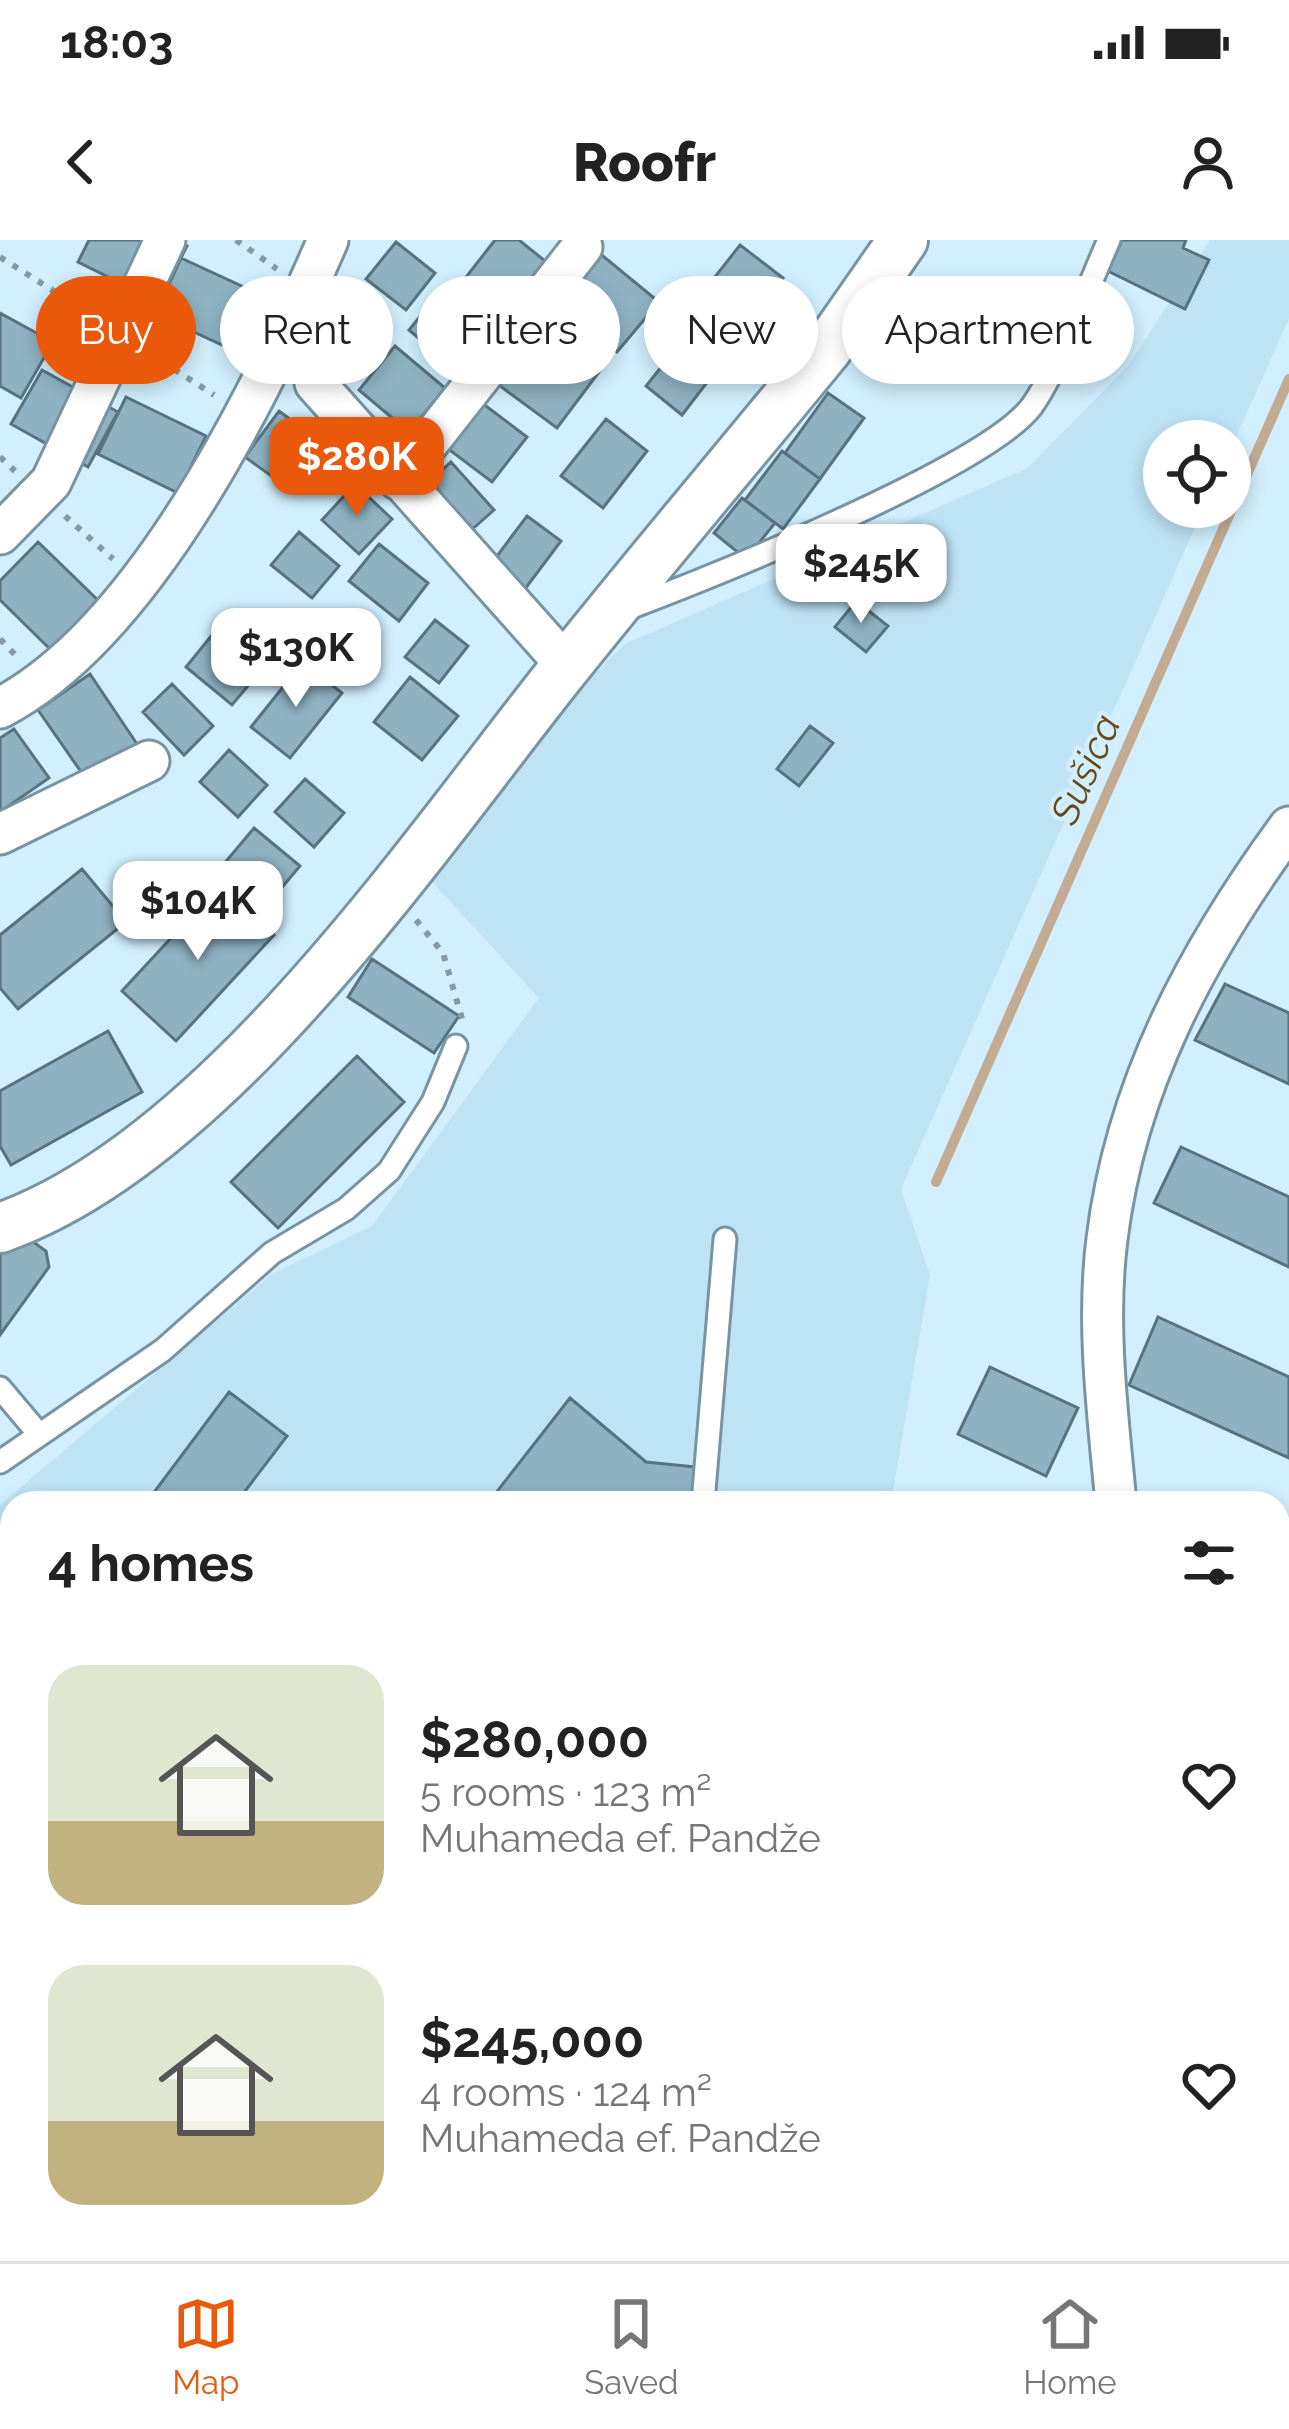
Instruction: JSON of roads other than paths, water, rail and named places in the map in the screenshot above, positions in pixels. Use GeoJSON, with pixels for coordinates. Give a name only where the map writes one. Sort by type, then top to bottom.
{"type":"FeatureCollection","features":[{"type":"Feature","properties":{"kind":"street"},"geometry":{"type":"LineString","coordinates":[[0,534],[51,482],[165,240]]}},
{"type":"Feature","properties":{"kind":"street"},"geometry":{"type":"LineString","coordinates":[[0,1228],[82,1193],[165,1130],[315,981],[827,350],[903,240]]}},
{"type":"Feature","properties":{"kind":"street"},"geometry":{"type":"LineString","coordinates":[[0,708],[91,637],[167,550],[305,289],[334,244]]}},
{"type":"Feature","properties":{"kind":"street"},"geometry":{"type":"LineString","coordinates":[[399,480],[582,248]]}},
{"type":"Feature","properties":{"kind":"street"},"geometry":{"type":"LineString","coordinates":[[316,384],[567,666]]}},
{"type":"Feature","properties":{"kind":"street"},"geometry":{"type":"LineString","coordinates":[[0,834],[149,761]]}},
{"type":"Feature","properties":{"kind":"street"},"geometry":{"type":"LineString","coordinates":[[1115,1491],[1103,1335],[1106,1240],[1135,1100],[1201,958],[1289,827]]}},
{"type":"Feature","properties":{"kind":"lane"},"geometry":{"type":"LineString","coordinates":[[607,617],[710,577],[967,456],[1031,407],[1109,240]]}},
{"type":"Feature","properties":{"kind":"lane"},"geometry":{"type":"LineString","coordinates":[[0,1462],[163,1350],[272,1253],[346,1209],[389,1171],[433,1102],[456,1046]]}},
{"type":"Feature","properties":{"kind":"lane"},"geometry":{"type":"LineString","coordinates":[[704,1491],[725,1239]]}},
{"type":"Feature","properties":{"kind":"lane"},"geometry":{"type":"LineString","coordinates":[[0,1388],[38,1432]]}},
{"type":"Feature","properties":{"kind":"waterway","name":"Sušica"},"geometry":{"type":"LineString","coordinates":[[936,1182],[1289,379]]}}]}
